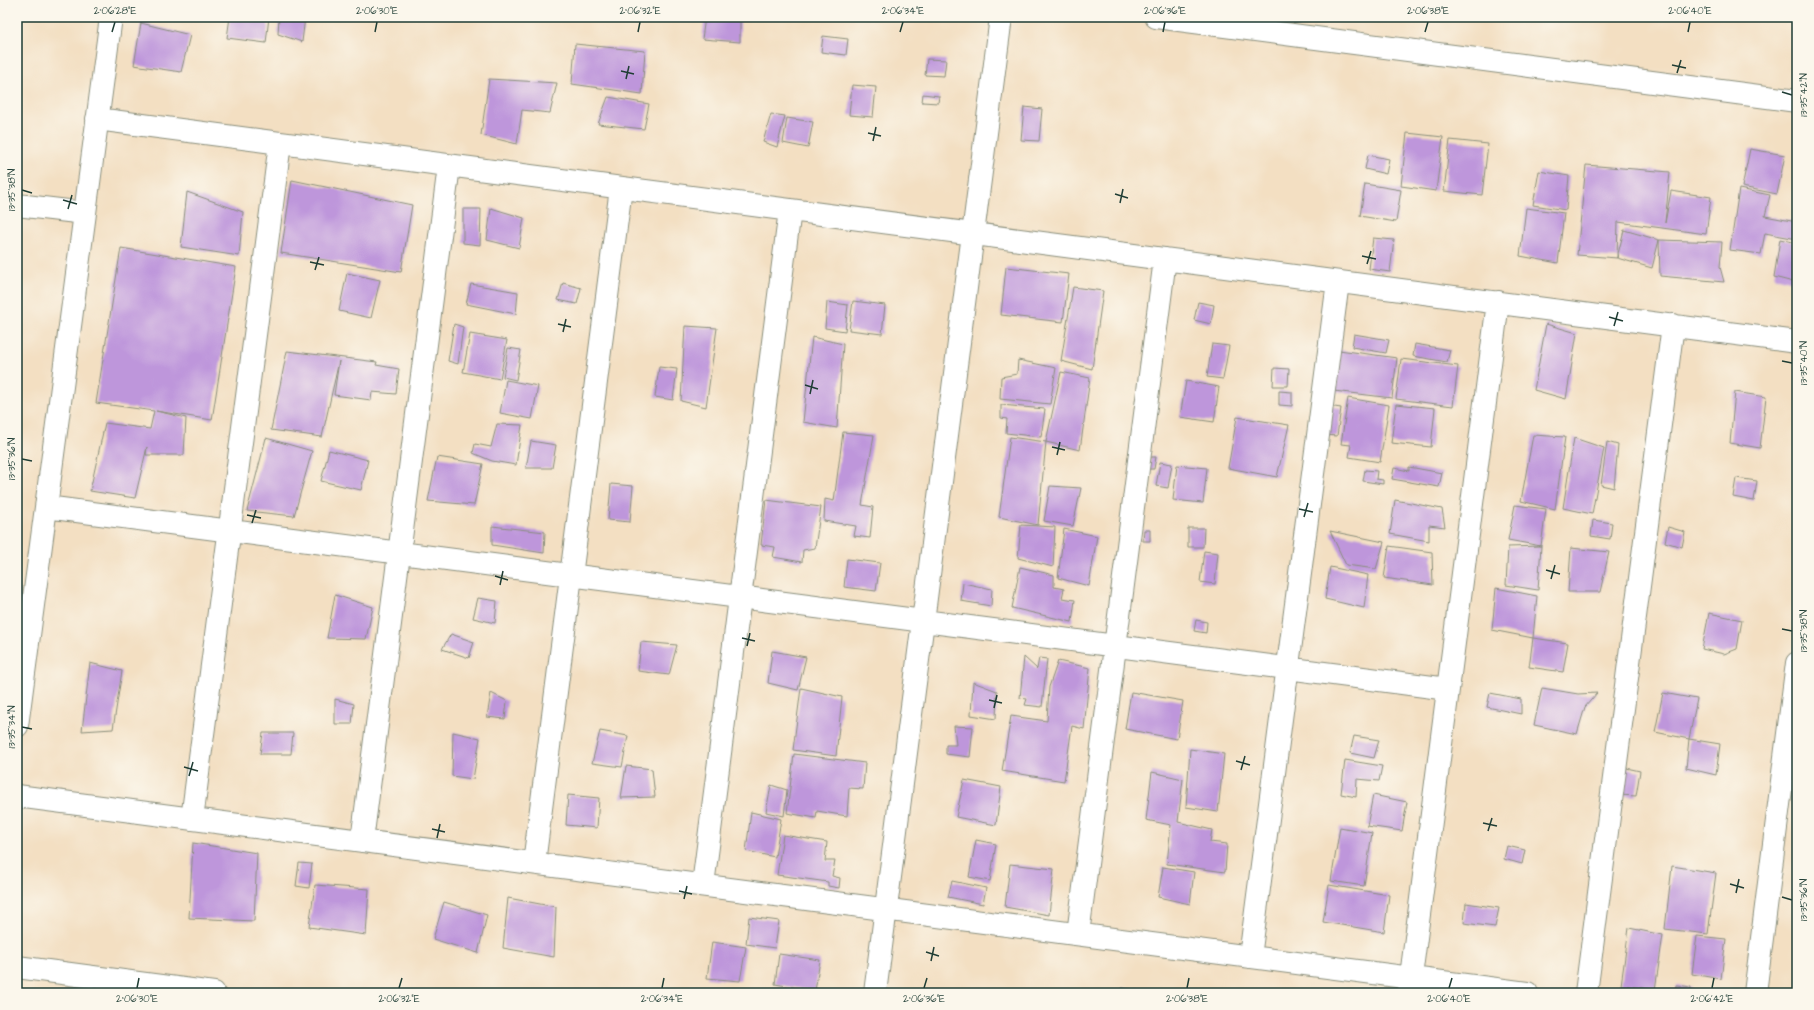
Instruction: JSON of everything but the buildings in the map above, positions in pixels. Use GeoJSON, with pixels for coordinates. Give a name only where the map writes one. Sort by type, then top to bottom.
{"type":"FeatureCollection","features":[{"type":"Feature","properties":{"kind":"street"},"geometry":{"type":"LineString","coordinates":[[17,726],[111,17]]}},
{"type":"Feature","properties":{"kind":"street"},"geometry":{"type":"LineString","coordinates":[[875,993],[1001,17]]}},
{"type":"Feature","properties":{"kind":"street"},"geometry":{"type":"LineString","coordinates":[[1156,17],[1797,101]]}},
{"type":"Feature","properties":{"kind":"street"},"geometry":{"type":"LineString","coordinates":[[97,120],[1797,342]]}},
{"type":"Feature","properties":{"kind":"street"},"geometry":{"type":"LineString","coordinates":[[192,819],[280,143]]}},
{"type":"Feature","properties":{"kind":"street"},"geometry":{"type":"LineString","coordinates":[[362,841],[449,166]]}},
{"type":"Feature","properties":{"kind":"street"},"geometry":{"type":"LineString","coordinates":[[534,863],[621,188]]}},
{"type":"Feature","properties":{"kind":"street"},"geometry":{"type":"LineString","coordinates":[[17,205],[85,213]]}},
{"type":"Feature","properties":{"kind":"street"},"geometry":{"type":"LineString","coordinates":[[703,885],[790,210]]}},
{"type":"Feature","properties":{"kind":"street"},"geometry":{"type":"LineString","coordinates":[[1078,934],[1166,259]]}},
{"type":"Feature","properties":{"kind":"street"},"geometry":{"type":"LineString","coordinates":[[1250,957],[1338,282]]}},
{"type":"Feature","properties":{"kind":"street"},"geometry":{"type":"LineString","coordinates":[[1410,985],[1498,302]]}},
{"type":"Feature","properties":{"kind":"street"},"geometry":{"type":"LineString","coordinates":[[1586,993],[1673,325]]}},
{"type":"Feature","properties":{"kind":"street"},"geometry":{"type":"LineString","coordinates":[[46,507],[1448,690]]}},
{"type":"Feature","properties":{"kind":"street"},"geometry":{"type":"LineString","coordinates":[[1755,993],[1797,663]]}},
{"type":"Feature","properties":{"kind":"street"},"geometry":{"type":"LineString","coordinates":[[17,796],[1250,957],[1410,985],[1526,993]]}},
{"type":"Feature","properties":{"kind":"street"},"geometry":{"type":"LineString","coordinates":[[17,967],[214,993]]}}]}
